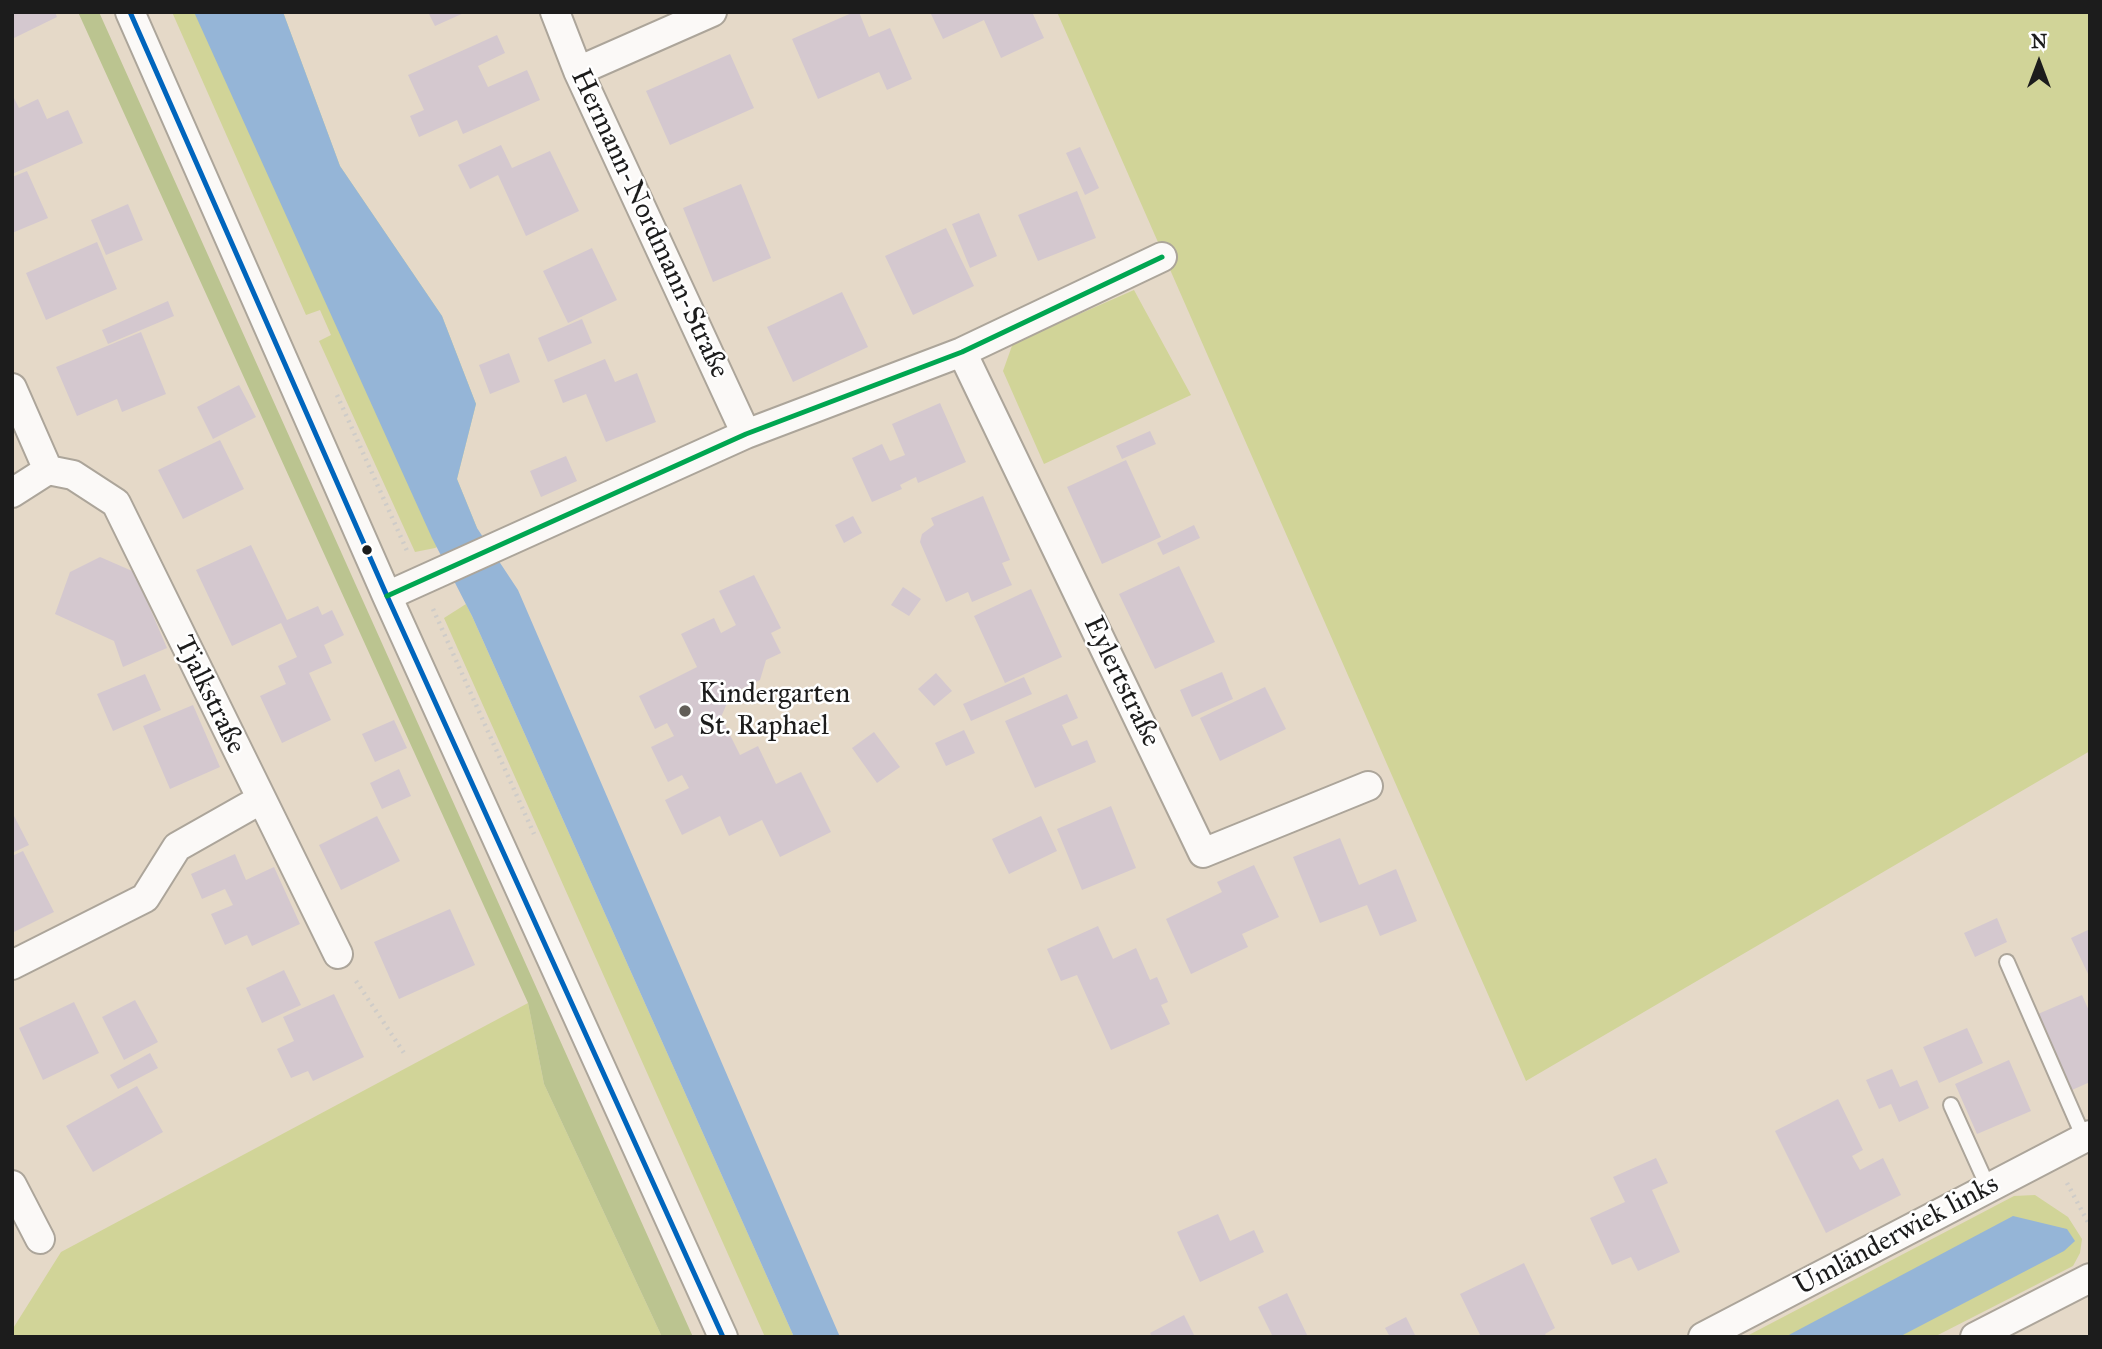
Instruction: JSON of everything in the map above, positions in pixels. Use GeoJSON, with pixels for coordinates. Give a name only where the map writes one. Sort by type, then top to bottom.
{"type":"FeatureCollection","features":[{"type":"Feature","properties":{"kind":"street"},"geometry":{"type":"LineString","coordinates":[[130,12],[387,596],[723,1337]]}},
{"type":"Feature","properties":{"kind":"street","name":"Hermann-Nordmann-Straße"},"geometry":{"type":"LineString","coordinates":[[555,12],[578,71],[746,434]]}},
{"type":"Feature","properties":{"kind":"street"},"geometry":{"type":"LineString","coordinates":[[578,71],[712,12]]}},
{"type":"Feature","properties":{"kind":"street"},"geometry":{"type":"LineString","coordinates":[[387,596],[506,545],[746,434],[962,352],[1162,257]]}},
{"type":"Feature","properties":{"kind":"street","name":"Eylertstraße"},"geometry":{"type":"LineString","coordinates":[[962,352],[1203,853],[1368,786]]}},
{"type":"Feature","properties":{"kind":"street"},"geometry":{"type":"LineString","coordinates":[[12,388],[48,470],[12,493]]}},
{"type":"Feature","properties":{"kind":"street","name":"Tjalkstraße"},"geometry":{"type":"LineString","coordinates":[[48,470],[73,475],[116,503],[338,954]]}},
{"type":"Feature","properties":{"kind":"street"},"geometry":{"type":"LineString","coordinates":[[12,965],[145,898],[177,847],[260,800]]}},
{"type":"Feature","properties":{"kind":"street","name":"Umländerwiek links"},"geometry":{"type":"LineString","coordinates":[[1703,1337],[2087,1136]]}},
{"type":"Feature","properties":{"kind":"street"},"geometry":{"type":"LineString","coordinates":[[12,1185],[40,1239]]}},
{"type":"Feature","properties":{"kind":"street"},"geometry":{"type":"LineString","coordinates":[[1986,1334],[2090,1278]]}},
{"type":"Feature","properties":{"kind":"lane"},"geometry":{"type":"LineString","coordinates":[[2007,962],[2087,1136]]}},
{"type":"Feature","properties":{"kind":"lane"},"geometry":{"type":"LineString","coordinates":[[1951,1105],[1988,1188]]}},
{"type":"Feature","properties":{"kind":"path"},"geometry":{"type":"LineString","coordinates":[[336,392],[431,578],[540,846]]}},
{"type":"Feature","properties":{"kind":"path"},"geometry":{"type":"LineString","coordinates":[[338,954],[404,1053]]}},
{"type":"Feature","properties":{"kind":"path"},"geometry":{"type":"LineString","coordinates":[[2081,1210],[2090,1226]]}},
{"type":"Feature","properties":{"kind":"green space"},"geometry":{"type":"Polygon","coordinates":[[[78,12],[99,12],[693,1337],[662,1337],[544,1084],[528,1003],[78,12]]]}},
{"type":"Feature","properties":{"kind":"green space"},"geometry":{"type":"Polygon","coordinates":[[[172,12],[283,12],[340,166],[442,316],[476,404],[457,479],[477,528],[435,548],[415,552],[319,341],[331,335],[320,310],[306,315],[172,12]]]}},
{"type":"Feature","properties":{"kind":"green space"},"geometry":{"type":"Polygon","coordinates":[[[1057,12],[2090,12],[2090,751],[1526,1081],[1057,12]]]}},
{"type":"Feature","properties":{"kind":"green space"},"geometry":{"type":"Polygon","coordinates":[[[1134,290],[1191,395],[1044,464],[1003,371],[1013,343],[1134,290]]]}},
{"type":"Feature","properties":{"kind":"green space"},"geometry":{"type":"Polygon","coordinates":[[[466,604],[794,1337],[765,1337],[444,618],[466,604]]]}},
{"type":"Feature","properties":{"kind":"green space"},"geometry":{"type":"Polygon","coordinates":[[[528,1003],[544,1084],[662,1337],[12,1337],[12,1330],[61,1252],[528,1003]]]}},
{"type":"Feature","properties":{"kind":"green space"},"geometry":{"type":"Polygon","coordinates":[[[2035,1195],[2068,1217],[2082,1239],[2080,1253],[2073,1266],[1934,1337],[1745,1337],[2014,1196],[2035,1195]]]}},
{"type":"Feature","properties":{"kind":"water"},"geometry":{"type":"Polygon","coordinates":[[[194,12],[283,12],[340,166],[442,316],[476,404],[457,479],[477,528],[518,590],[840,1337],[794,1337],[472,616],[432,538],[194,12]]]}},
{"type":"Feature","properties":{"kind":"water"},"geometry":{"type":"Polygon","coordinates":[[[2013,1216],[2067,1229],[2075,1241],[2064,1251],[1899,1337],[1785,1337],[2013,1216]]]}},
{"type":"Feature","properties":{"kind":"building"},"geometry":{"type":"Polygon","coordinates":[[[13,12],[55,12],[57,17],[12,39],[13,12]]]}},
{"type":"Feature","properties":{"kind":"building"},"geometry":{"type":"Polygon","coordinates":[[[428,12],[466,12],[435,26],[428,12]]]}},
{"type":"Feature","properties":{"kind":"building"},"geometry":{"type":"Polygon","coordinates":[[[859,12],[869,37],[890,28],[912,79],[887,90],[879,72],[818,99],[792,39],[859,12]]]}},
{"type":"Feature","properties":{"kind":"building"},"geometry":{"type":"Polygon","coordinates":[[[930,12],[1032,12],[1044,38],[1001,58],[984,20],[943,39],[930,12]]]}},
{"type":"Feature","properties":{"kind":"building"},"geometry":{"type":"Polygon","coordinates":[[[497,35],[505,53],[478,66],[488,87],[527,70],[540,100],[463,134],[457,120],[419,137],[410,116],[424,110],[408,75],[497,35]]]}},
{"type":"Feature","properties":{"kind":"building"},"geometry":{"type":"Polygon","coordinates":[[[730,54],[754,108],[670,145],[646,91],[730,54]]]}},
{"type":"Feature","properties":{"kind":"building"},"geometry":{"type":"Polygon","coordinates":[[[12,94],[19,108],[38,99],[47,119],[68,110],[83,143],[12,174],[12,94]]]}},
{"type":"Feature","properties":{"kind":"building"},"geometry":{"type":"Polygon","coordinates":[[[501,145],[512,168],[550,151],[579,211],[526,236],[498,175],[470,189],[458,165],[501,145]]]}},
{"type":"Feature","properties":{"kind":"building"},"geometry":{"type":"Polygon","coordinates":[[[1080,147],[1099,188],[1085,195],[1066,153],[1080,147]]]}},
{"type":"Feature","properties":{"kind":"building"},"geometry":{"type":"Polygon","coordinates":[[[27,171],[48,218],[12,233],[12,177],[27,171]]]}},
{"type":"Feature","properties":{"kind":"building"},"geometry":{"type":"Polygon","coordinates":[[[741,184],[771,258],[713,282],[683,208],[741,184]]]}},
{"type":"Feature","properties":{"kind":"building"},"geometry":{"type":"Polygon","coordinates":[[[1077,191],[1096,238],[1038,261],[1018,215],[1077,191]]]}},
{"type":"Feature","properties":{"kind":"building"},"geometry":{"type":"Polygon","coordinates":[[[128,204],[143,240],[106,255],[91,220],[128,204]]]}},
{"type":"Feature","properties":{"kind":"building"},"geometry":{"type":"Polygon","coordinates":[[[979,213],[997,256],[970,268],[952,224],[979,213]]]}},
{"type":"Feature","properties":{"kind":"building"},"geometry":{"type":"Polygon","coordinates":[[[946,228],[974,286],[913,315],[885,256],[946,228]]]}},
{"type":"Feature","properties":{"kind":"building"},"geometry":{"type":"Polygon","coordinates":[[[97,242],[117,289],[46,320],[26,273],[97,242]]]}},
{"type":"Feature","properties":{"kind":"building"},"geometry":{"type":"Polygon","coordinates":[[[592,248],[617,300],[568,323],[543,271],[592,248]]]}},
{"type":"Feature","properties":{"kind":"building"},"geometry":{"type":"Polygon","coordinates":[[[842,292],[868,347],[793,382],[767,327],[842,292]]]}},
{"type":"Feature","properties":{"kind":"building"},"geometry":{"type":"Polygon","coordinates":[[[168,301],[174,316],[108,344],[102,330],[168,301]]]}},
{"type":"Feature","properties":{"kind":"building"},"geometry":{"type":"Polygon","coordinates":[[[582,319],[592,343],[548,362],[538,338],[582,319]]]}},
{"type":"Feature","properties":{"kind":"building"},"geometry":{"type":"Polygon","coordinates":[[[141,332],[166,394],[122,412],[117,399],[77,416],[56,367],[141,332]]]}},
{"type":"Feature","properties":{"kind":"building"},"geometry":{"type":"Polygon","coordinates":[[[509,353],[520,382],[490,394],[479,365],[509,353]]]}},
{"type":"Feature","properties":{"kind":"building"},"geometry":{"type":"Polygon","coordinates":[[[605,359],[615,382],[637,373],[656,422],[606,442],[586,394],[563,403],[554,380],[605,359]]]}},
{"type":"Feature","properties":{"kind":"building"},"geometry":{"type":"Polygon","coordinates":[[[239,385],[256,417],[213,439],[197,407],[239,385]]]}},
{"type":"Feature","properties":{"kind":"building"},"geometry":{"type":"Polygon","coordinates":[[[940,403],[966,462],[918,483],[916,477],[900,485],[902,489],[872,502],[852,458],[882,444],[890,461],[905,455],[892,424],[940,403]]]}},
{"type":"Feature","properties":{"kind":"building"},"geometry":{"type":"Polygon","coordinates":[[[1150,431],[1156,444],[1122,459],[1116,446],[1150,431]]]}},
{"type":"Feature","properties":{"kind":"building"},"geometry":{"type":"Polygon","coordinates":[[[220,440],[244,489],[183,519],[158,470],[220,440]]]}},
{"type":"Feature","properties":{"kind":"building"},"geometry":{"type":"Polygon","coordinates":[[[566,456],[577,481],[541,497],[530,471],[566,456]]]}},
{"type":"Feature","properties":{"kind":"building"},"geometry":{"type":"Polygon","coordinates":[[[1126,460],[1161,537],[1102,564],[1067,487],[1126,460]]]}},
{"type":"Feature","properties":{"kind":"building"},"geometry":{"type":"Polygon","coordinates":[[[983,496],[1010,560],[1002,563],[1012,585],[972,602],[968,592],[946,602],[920,542],[922,534],[934,525],[931,518],[983,496]]]}},
{"type":"Feature","properties":{"kind":"building"},"geometry":{"type":"Polygon","coordinates":[[[853,516],[862,533],[844,543],[835,525],[853,516]]]}},
{"type":"Feature","properties":{"kind":"building"},"geometry":{"type":"Polygon","coordinates":[[[1194,525],[1200,538],[1163,555],[1157,543],[1194,525]]]}},
{"type":"Feature","properties":{"kind":"building"},"geometry":{"type":"Polygon","coordinates":[[[251,545],[287,620],[318,606],[322,615],[332,610],[344,635],[324,645],[332,663],[309,673],[331,720],[282,743],[260,696],[286,684],[278,666],[297,657],[281,623],[232,646],[196,570],[251,545]]]}},
{"type":"Feature","properties":{"kind":"building"},"geometry":{"type":"Polygon","coordinates":[[[100,557],[146,577],[143,592],[167,648],[123,667],[114,641],[55,614],[70,572],[100,557]]]}},
{"type":"Feature","properties":{"kind":"building"},"geometry":{"type":"Polygon","coordinates":[[[1179,566],[1215,642],[1155,669],[1119,594],[1179,566]]]}},
{"type":"Feature","properties":{"kind":"building","name":"Kindergarten St. Raphael"},"geometry":{"type":"Polygon","coordinates":[[[754,575],[781,628],[771,633],[781,653],[766,660],[760,680],[731,694],[721,717],[740,755],[758,746],[776,784],[801,772],[831,832],[780,857],[762,820],[729,836],[720,816],[682,835],[665,800],[689,788],[682,775],[668,782],[651,747],[674,736],[667,723],[655,729],[639,696],[697,667],[681,634],[714,618],[721,633],[736,625],[719,591],[754,575]]]}},
{"type":"Feature","properties":{"kind":"building"},"geometry":{"type":"Polygon","coordinates":[[[903,587],[921,599],[909,616],[891,605],[903,587]]]}},
{"type":"Feature","properties":{"kind":"building"},"geometry":{"type":"Polygon","coordinates":[[[1031,589],[1062,657],[1005,683],[974,616],[1031,589]]]}},
{"type":"Feature","properties":{"kind":"building"},"geometry":{"type":"Polygon","coordinates":[[[1222,672],[1233,699],[1192,717],[1180,690],[1222,672]]]}},
{"type":"Feature","properties":{"kind":"building"},"geometry":{"type":"Polygon","coordinates":[[[936,673],[952,691],[934,706],[918,689],[936,673]]]}},
{"type":"Feature","properties":{"kind":"building"},"geometry":{"type":"Polygon","coordinates":[[[145,674],[161,710],[113,731],[97,694],[145,674]]]}},
{"type":"Feature","properties":{"kind":"building"},"geometry":{"type":"Polygon","coordinates":[[[1024,677],[1032,694],[971,721],[963,704],[1024,677]]]}},
{"type":"Feature","properties":{"kind":"building"},"geometry":{"type":"Polygon","coordinates":[[[1265,687],[1286,729],[1220,761],[1200,718],[1265,687]]]}},
{"type":"Feature","properties":{"kind":"building"},"geometry":{"type":"Polygon","coordinates":[[[1067,694],[1078,718],[1062,725],[1072,746],[1087,740],[1096,762],[1035,788],[1005,721],[1067,694]]]}},
{"type":"Feature","properties":{"kind":"building"},"geometry":{"type":"Polygon","coordinates":[[[193,705],[220,767],[170,789],[143,726],[193,705]]]}},
{"type":"Feature","properties":{"kind":"building"},"geometry":{"type":"Polygon","coordinates":[[[394,720],[407,748],[375,762],[362,734],[394,720]]]}},
{"type":"Feature","properties":{"kind":"building"},"geometry":{"type":"Polygon","coordinates":[[[964,730],[975,753],[946,766],[935,743],[964,730]]]}},
{"type":"Feature","properties":{"kind":"building"},"geometry":{"type":"Polygon","coordinates":[[[874,732],[900,767],[877,783],[852,748],[874,732]]]}},
{"type":"Feature","properties":{"kind":"building"},"geometry":{"type":"Polygon","coordinates":[[[399,769],[411,796],[382,809],[370,783],[399,769]]]}},
{"type":"Feature","properties":{"kind":"building"},"geometry":{"type":"Polygon","coordinates":[[[1111,806],[1136,868],[1082,890],[1057,829],[1111,806]]]}},
{"type":"Feature","properties":{"kind":"building"},"geometry":{"type":"Polygon","coordinates":[[[12,812],[29,845],[12,853],[12,812]]]}},
{"type":"Feature","properties":{"kind":"building"},"geometry":{"type":"Polygon","coordinates":[[[377,816],[400,861],[341,890],[319,845],[377,816]]]}},
{"type":"Feature","properties":{"kind":"building"},"geometry":{"type":"Polygon","coordinates":[[[1041,816],[1057,851],[1009,874],[992,839],[1041,816]]]}},
{"type":"Feature","properties":{"kind":"building"},"geometry":{"type":"Polygon","coordinates":[[[1340,838],[1359,885],[1396,869],[1417,921],[1380,936],[1367,905],[1320,923],[1293,857],[1340,838]]]}},
{"type":"Feature","properties":{"kind":"building"},"geometry":{"type":"Polygon","coordinates":[[[23,851],[54,912],[12,933],[12,856],[23,851]]]}},
{"type":"Feature","properties":{"kind":"building"},"geometry":{"type":"Polygon","coordinates":[[[235,854],[246,880],[274,867],[300,924],[252,946],[247,935],[225,945],[211,914],[233,905],[225,889],[202,899],[191,874],[235,854]]]}},
{"type":"Feature","properties":{"kind":"building"},"geometry":{"type":"Polygon","coordinates":[[[1254,865],[1279,917],[1242,934],[1248,947],[1191,974],[1166,919],[1222,892],[1217,882],[1254,865]]]}},
{"type":"Feature","properties":{"kind":"building"},"geometry":{"type":"Polygon","coordinates":[[[450,909],[475,965],[399,999],[374,942],[450,909]]]}},
{"type":"Feature","properties":{"kind":"building"},"geometry":{"type":"Polygon","coordinates":[[[1997,918],[2007,942],[1975,957],[1964,933],[1997,918]]]}},
{"type":"Feature","properties":{"kind":"building"},"geometry":{"type":"Polygon","coordinates":[[[1098,926],[1113,959],[1136,948],[1150,980],[1157,977],[1168,1002],[1161,1005],[1170,1024],[1111,1050],[1077,975],[1061,981],[1047,949],[1098,926]]]}},
{"type":"Feature","properties":{"kind":"building"},"geometry":{"type":"Polygon","coordinates":[[[2090,929],[2090,978],[2071,938],[2090,929]]]}},
{"type":"Feature","properties":{"kind":"building"},"geometry":{"type":"Polygon","coordinates":[[[284,970],[301,1005],[262,1023],[246,988],[284,970]]]}},
{"type":"Feature","properties":{"kind":"building"},"geometry":{"type":"Polygon","coordinates":[[[334,994],[364,1057],[313,1081],[308,1071],[291,1078],[277,1049],[294,1041],[283,1017],[334,994]]]}},
{"type":"Feature","properties":{"kind":"building"},"geometry":{"type":"Polygon","coordinates":[[[2082,995],[2090,1013],[2090,1082],[2072,1090],[2038,1014],[2082,995]]]}},
{"type":"Feature","properties":{"kind":"building"},"geometry":{"type":"Polygon","coordinates":[[[135,1000],[158,1042],[124,1060],[102,1017],[135,1000]]]}},
{"type":"Feature","properties":{"kind":"building"},"geometry":{"type":"Polygon","coordinates":[[[74,1002],[99,1053],[43,1080],[19,1028],[74,1002]]]}},
{"type":"Feature","properties":{"kind":"building"},"geometry":{"type":"Polygon","coordinates":[[[1967,1028],[1983,1063],[1939,1083],[1923,1047],[1967,1028]]]}},
{"type":"Feature","properties":{"kind":"building"},"geometry":{"type":"Polygon","coordinates":[[[150,1053],[158,1068],[118,1089],[110,1075],[150,1053]]]}},
{"type":"Feature","properties":{"kind":"building"},"geometry":{"type":"Polygon","coordinates":[[[2009,1060],[2031,1111],[1977,1134],[1955,1084],[2009,1060]]]}},
{"type":"Feature","properties":{"kind":"building"},"geometry":{"type":"Polygon","coordinates":[[[1892,1069],[1900,1087],[1917,1080],[1929,1108],[1899,1122],[1891,1104],[1879,1109],[1866,1080],[1892,1069]]]}},
{"type":"Feature","properties":{"kind":"building"},"geometry":{"type":"Polygon","coordinates":[[[137,1086],[163,1132],[93,1172],[66,1126],[137,1086]]]}},
{"type":"Feature","properties":{"kind":"building"},"geometry":{"type":"Polygon","coordinates":[[[1838,1099],[1863,1150],[1852,1156],[1860,1170],[1883,1158],[1901,1195],[1826,1233],[1775,1131],[1838,1099]]]}},
{"type":"Feature","properties":{"kind":"building"},"geometry":{"type":"Polygon","coordinates":[[[1656,1158],[1668,1183],[1652,1190],[1680,1252],[1638,1271],[1631,1257],[1612,1265],[1590,1218],[1625,1202],[1613,1177],[1656,1158]]]}},
{"type":"Feature","properties":{"kind":"building"},"geometry":{"type":"Polygon","coordinates":[[[1218,1214],[1230,1241],[1254,1230],[1264,1252],[1200,1282],[1177,1232],[1218,1214]]]}},
{"type":"Feature","properties":{"kind":"building"},"geometry":{"type":"Polygon","coordinates":[[[1524,1263],[1555,1328],[1545,1334],[1547,1337],[1481,1337],[1460,1294],[1524,1263]]]}},
{"type":"Feature","properties":{"kind":"building"},"geometry":{"type":"Polygon","coordinates":[[[1287,1293],[1308,1337],[1273,1337],[1258,1307],[1287,1293]]]}},
{"type":"Feature","properties":{"kind":"building"},"geometry":{"type":"Polygon","coordinates":[[[1184,1315],[1195,1337],[1152,1337],[1150,1333],[1184,1315]]]}},
{"type":"Feature","properties":{"kind":"building"},"geometry":{"type":"Polygon","coordinates":[[[1406,1317],[1416,1337],[1390,1337],[1385,1328],[1406,1317]]]}},
{"type":"Feature","properties":{"kind":"transit line"},"geometry":{"type":"LineString","coordinates":[[130,12],[387,596],[723,1337]]}},
{"type":"Feature","properties":{"kind":"transit line"},"geometry":{"type":"LineString","coordinates":[[387,596],[746,434],[962,352],[1162,257]]}},
{"type":"Feature","properties":{"kind":"place","name":"Kindergarten St. Raphael"},"geometry":{"type":"Point","coordinates":[685,711]}}]}
